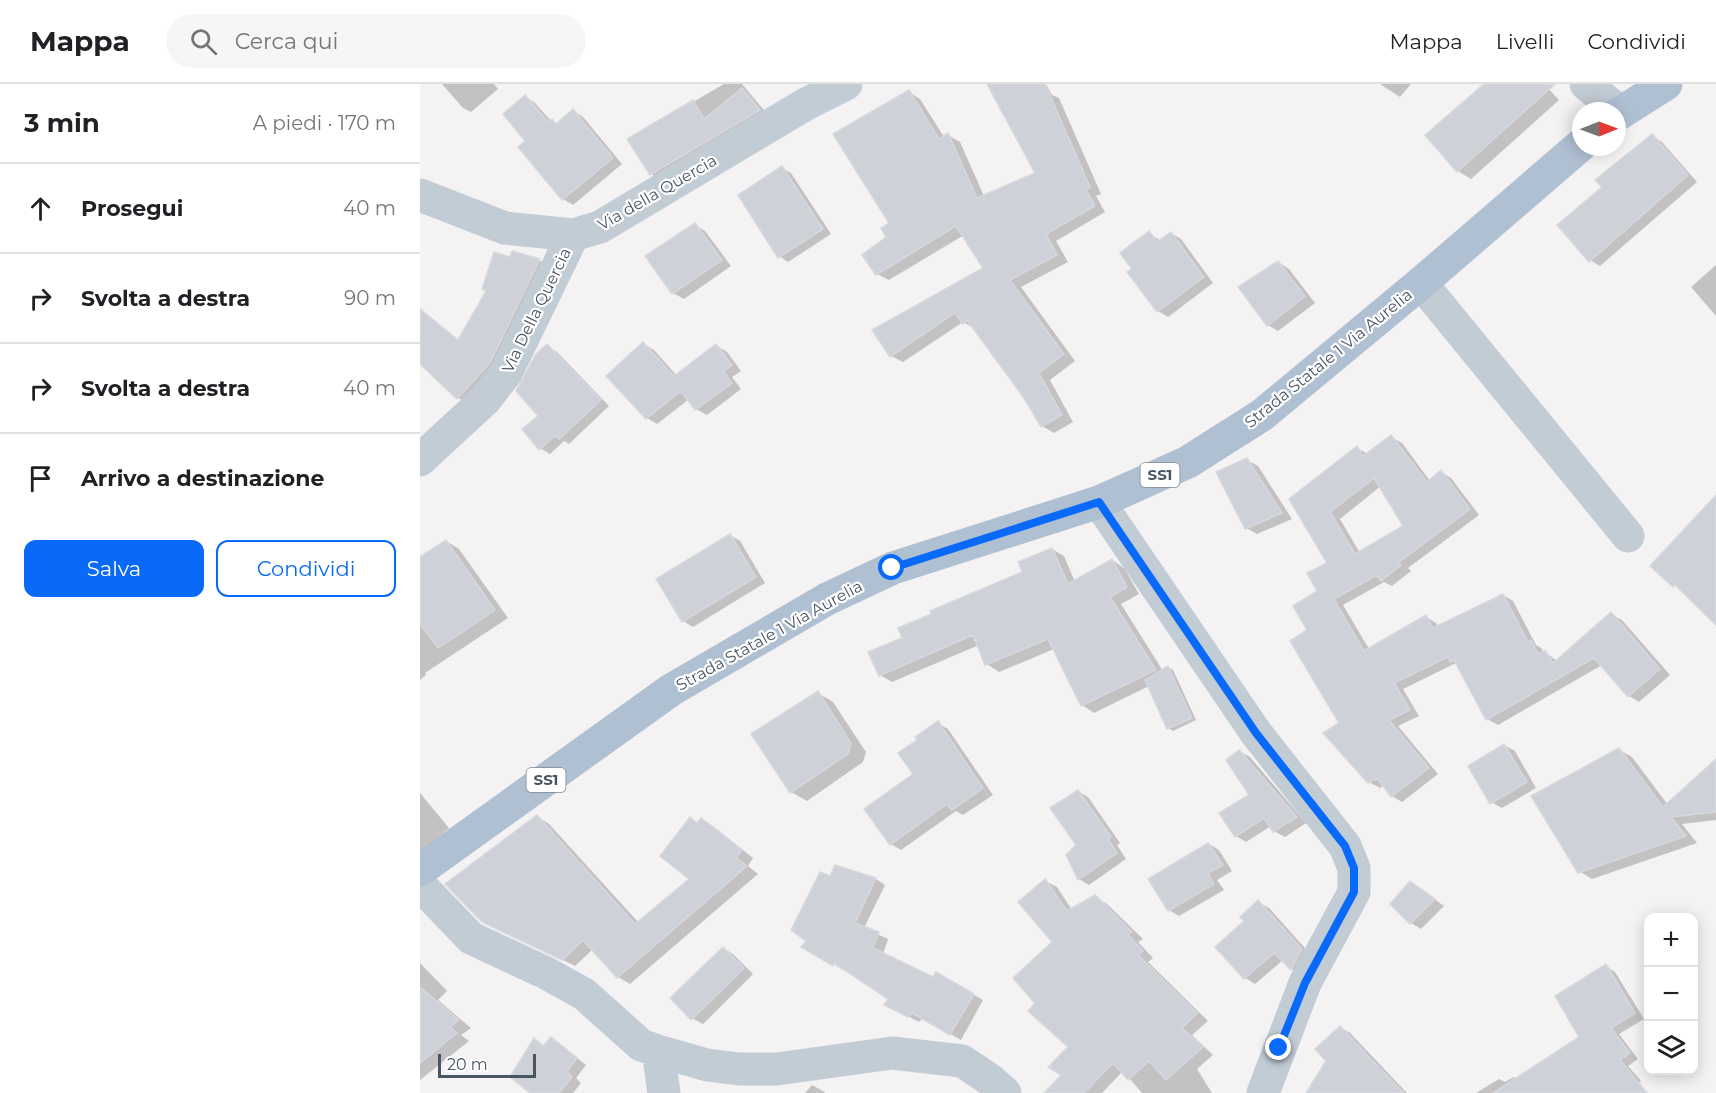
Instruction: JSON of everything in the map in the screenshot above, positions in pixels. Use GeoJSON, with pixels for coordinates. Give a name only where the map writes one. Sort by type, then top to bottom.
{"type":"FeatureCollection","features":[{"type":"Feature","properties":{"kind":"main road"},"geometry":{"type":"LineString","coordinates":[[1626,109],[1666,84]]}},
{"type":"Feature","properties":{"kind":"main road","name":"Strada Statale 1 Via Aurelia"},"geometry":{"type":"LineString","coordinates":[[420,870],[672,690],[827,599],[892,568],[1099,502],[1188,462],[1262,415],[1572,154]]}},
{"type":"Feature","properties":{"kind":"street","name":"Via della Quercia"},"geometry":{"type":"LineString","coordinates":[[420,195],[506,228],[573,235],[600,227],[806,104],[846,84]]}},
{"type":"Feature","properties":{"kind":"street"},"geometry":{"type":"LineString","coordinates":[[1586,84],[1606,102]]}},
{"type":"Feature","properties":{"kind":"street","name":"Via Della Quercia"},"geometry":{"type":"LineString","coordinates":[[420,460],[484,400],[506,373],[573,235]]}},
{"type":"Feature","properties":{"kind":"street"},"geometry":{"type":"LineString","coordinates":[[1421,283],[1628,536]]}},
{"type":"Feature","properties":{"kind":"street"},"geometry":{"type":"LineString","coordinates":[[1099,502],[1256,733],[1345,846],[1354,868],[1354,892],[1305,983],[1263,1093]]}},
{"type":"Feature","properties":{"kind":"street"},"geometry":{"type":"LineString","coordinates":[[420,885],[471,938],[546,973],[584,994],[641,1045],[707,1065],[739,1069],[777,1069],[892,1053],[962,1061],[1005,1093]]}},
{"type":"Feature","properties":{"kind":"street"},"geometry":{"type":"LineString","coordinates":[[658,1051],[664,1093]]}},
{"type":"Feature","properties":{"kind":"building"},"geometry":{"type":"Polygon","coordinates":[[[987,84],[1045,84],[1090,187],[1086,190],[1095,206],[1046,234],[1057,255],[1010,280],[1064,354],[1039,373],[1062,415],[1041,427],[1024,398],[967,320],[963,324],[955,313],[890,357],[872,330],[983,268],[956,226],[876,275],[862,255],[886,237],[881,228],[889,223],[833,134],[909,90],[939,139],[948,133],[977,198],[1035,173],[987,84]]]}},
{"type":"Feature","properties":{"kind":"building"},"geometry":{"type":"Polygon","coordinates":[[[1484,84],[1555,84],[1457,172],[1425,135],[1484,84]]]}},
{"type":"Feature","properties":{"kind":"building"},"geometry":{"type":"Polygon","coordinates":[[[742,88],[760,110],[650,175],[627,139],[693,100],[704,119],[742,88]]]}},
{"type":"Feature","properties":{"kind":"building"},"geometry":{"type":"Polygon","coordinates":[[[525,95],[548,122],[552,119],[556,124],[573,109],[613,158],[562,200],[518,147],[525,141],[503,114],[525,95]]]}},
{"type":"Feature","properties":{"kind":"building"},"geometry":{"type":"Polygon","coordinates":[[[1652,134],[1688,175],[1589,262],[1557,225],[1602,187],[1595,180],[1652,134]]]}},
{"type":"Feature","properties":{"kind":"building"},"geometry":{"type":"Polygon","coordinates":[[[782,166],[823,229],[778,258],[738,195],[782,166]]]}},
{"type":"Feature","properties":{"kind":"building"},"geometry":{"type":"Polygon","coordinates":[[[695,223],[722,260],[672,294],[645,256],[695,223]]]}},
{"type":"Feature","properties":{"kind":"building"},"geometry":{"type":"Polygon","coordinates":[[[1149,231],[1157,242],[1171,232],[1204,277],[1157,312],[1127,272],[1132,269],[1120,253],[1149,231]]]}},
{"type":"Feature","properties":{"kind":"building"},"geometry":{"type":"Polygon","coordinates":[[[512,251],[540,259],[490,363],[457,399],[420,364],[420,309],[458,340],[486,291],[482,289],[494,252],[510,257],[512,251]]]}},
{"type":"Feature","properties":{"kind":"building"},"geometry":{"type":"Polygon","coordinates":[[[1278,261],[1305,296],[1267,326],[1238,287],[1278,261]]]}},
{"type":"Feature","properties":{"kind":"building"},"geometry":{"type":"Polygon","coordinates":[[[643,342],[674,376],[716,344],[732,365],[723,371],[732,383],[695,410],[681,391],[646,419],[606,376],[643,342]]]}},
{"type":"Feature","properties":{"kind":"building"},"geometry":{"type":"Polygon","coordinates":[[[547,344],[601,400],[559,439],[555,436],[539,450],[522,429],[538,416],[516,391],[536,354],[547,344]]]}},
{"type":"Feature","properties":{"kind":"building"},"geometry":{"type":"Polygon","coordinates":[[[1391,435],[1427,482],[1441,470],[1470,509],[1399,562],[1401,565],[1381,581],[1377,575],[1334,599],[1364,651],[1426,615],[1433,628],[1503,594],[1528,642],[1531,640],[1538,654],[1545,650],[1553,663],[1611,612],[1660,669],[1628,697],[1594,658],[1486,720],[1454,660],[1450,662],[1448,657],[1394,683],[1410,710],[1389,720],[1429,768],[1391,797],[1377,778],[1368,783],[1323,733],[1339,723],[1290,641],[1307,630],[1293,606],[1317,591],[1307,573],[1327,563],[1289,499],[1357,446],[1363,456],[1391,435]],[[1374,478],[1330,512],[1355,554],[1403,526],[1374,478]]]}},
{"type":"Feature","properties":{"kind":"building"},"geometry":{"type":"Polygon","coordinates":[[[1247,458],[1282,513],[1245,529],[1216,472],[1247,458]]]}},
{"type":"Feature","properties":{"kind":"building"},"geometry":{"type":"Polygon","coordinates":[[[1716,495],[1716,625],[1675,585],[1673,587],[1650,566],[1716,495]]]}},
{"type":"Feature","properties":{"kind":"building"},"geometry":{"type":"Polygon","coordinates":[[[730,534],[756,577],[682,622],[656,579],[730,534]]]}},
{"type":"Feature","properties":{"kind":"building"},"geometry":{"type":"Polygon","coordinates":[[[446,540],[495,610],[438,648],[420,624],[420,557],[446,540]]]}},
{"type":"Feature","properties":{"kind":"building"},"geometry":{"type":"Polygon","coordinates":[[[1052,548],[1068,584],[1112,559],[1127,587],[1110,597],[1156,670],[1081,706],[1048,639],[985,665],[973,635],[879,676],[868,652],[902,638],[898,628],[931,614],[930,611],[1022,572],[1018,562],[1052,548]]]}},
{"type":"Feature","properties":{"kind":"building"},"geometry":{"type":"Polygon","coordinates":[[[1168,666],[1192,718],[1167,729],[1145,680],[1168,666]]]}},
{"type":"Feature","properties":{"kind":"building"},"geometry":{"type":"Polygon","coordinates":[[[818,691],[851,743],[848,754],[790,793],[751,734],[818,691]]]}},
{"type":"Feature","properties":{"kind":"building"},"geometry":{"type":"Polygon","coordinates":[[[938,721],[983,788],[952,810],[947,804],[890,845],[864,809],[913,774],[898,753],[917,740],[915,737],[938,721]]]}},
{"type":"Feature","properties":{"kind":"building"},"geometry":{"type":"Polygon","coordinates":[[[1504,744],[1527,782],[1490,804],[1468,766],[1504,744]]]}},
{"type":"Feature","properties":{"kind":"building"},"geometry":{"type":"Polygon","coordinates":[[[1619,748],[1663,807],[1716,759],[1716,812],[1671,817],[1686,836],[1578,873],[1531,796],[1619,748]]]}},
{"type":"Feature","properties":{"kind":"building"},"geometry":{"type":"Polygon","coordinates":[[[1239,750],[1297,817],[1273,832],[1264,818],[1235,837],[1219,813],[1249,795],[1226,760],[1239,750]]]}},
{"type":"Feature","properties":{"kind":"building"},"geometry":{"type":"Polygon","coordinates":[[[1078,790],[1111,837],[1108,839],[1117,853],[1078,880],[1066,855],[1076,845],[1050,808],[1078,790]]]}},
{"type":"Feature","properties":{"kind":"building"},"geometry":{"type":"Polygon","coordinates":[[[537,815],[635,924],[689,879],[660,856],[690,817],[697,823],[701,818],[742,850],[736,858],[747,866],[617,978],[583,940],[562,960],[482,922],[445,884],[537,815]]]}},
{"type":"Feature","properties":{"kind":"building"},"geometry":{"type":"Polygon","coordinates":[[[1208,843],[1223,865],[1208,873],[1214,884],[1168,911],[1148,879],[1208,843]]]}},
{"type":"Feature","properties":{"kind":"building"},"geometry":{"type":"Polygon","coordinates":[[[835,865],[876,878],[855,923],[879,932],[873,948],[933,977],[936,972],[974,994],[950,1035],[912,1013],[908,1017],[884,1005],[888,999],[834,963],[833,966],[801,947],[806,941],[791,930],[820,872],[830,876],[835,865]]]}},
{"type":"Feature","properties":{"kind":"building"},"geometry":{"type":"Polygon","coordinates":[[[1045,879],[1067,911],[1095,895],[1132,932],[1128,935],[1143,951],[1138,955],[1197,1013],[1182,1028],[1203,1047],[1166,1080],[1149,1061],[1128,1080],[1113,1063],[1084,1093],[1044,1093],[1061,1075],[1048,1067],[1068,1047],[1028,1011],[1035,1003],[1013,978],[1052,942],[1018,902],[1045,879]]]}},
{"type":"Feature","properties":{"kind":"building"},"geometry":{"type":"Polygon","coordinates":[[[1410,881],[1435,899],[1410,924],[1390,904],[1410,881]]]}},
{"type":"Feature","properties":{"kind":"building"},"geometry":{"type":"Polygon","coordinates":[[[1258,900],[1302,949],[1291,970],[1274,953],[1244,979],[1215,947],[1244,921],[1240,917],[1258,900]]]}},
{"type":"Feature","properties":{"kind":"building"},"geometry":{"type":"Polygon","coordinates":[[[723,947],[744,968],[691,1020],[670,998],[723,947]]]}},
{"type":"Feature","properties":{"kind":"building"},"geometry":{"type":"Polygon","coordinates":[[[1606,964],[1635,1013],[1611,1028],[1630,1053],[1620,1060],[1647,1093],[1493,1093],[1579,1037],[1555,996],[1606,964]]]}},
{"type":"Feature","properties":{"kind":"building"},"geometry":{"type":"Polygon","coordinates":[[[420,987],[459,1020],[450,1027],[457,1033],[420,1063],[420,987]]]}},
{"type":"Feature","properties":{"kind":"building"},"geometry":{"type":"Polygon","coordinates":[[[1340,1026],[1404,1093],[1306,1093],[1326,1061],[1315,1049],[1340,1026]]]}},
{"type":"Feature","properties":{"kind":"building"},"geometry":{"type":"Polygon","coordinates":[[[551,1037],[577,1058],[567,1072],[572,1077],[559,1093],[530,1093],[510,1077],[534,1038],[543,1046],[551,1037]]]}},
{"type":"Feature","properties":{"kind":"route"},"geometry":{"type":"LineString","coordinates":[[892,568],[1099,502],[1256,733],[1345,846],[1354,868],[1354,892],[1305,983],[1279,1048]]}}]}
